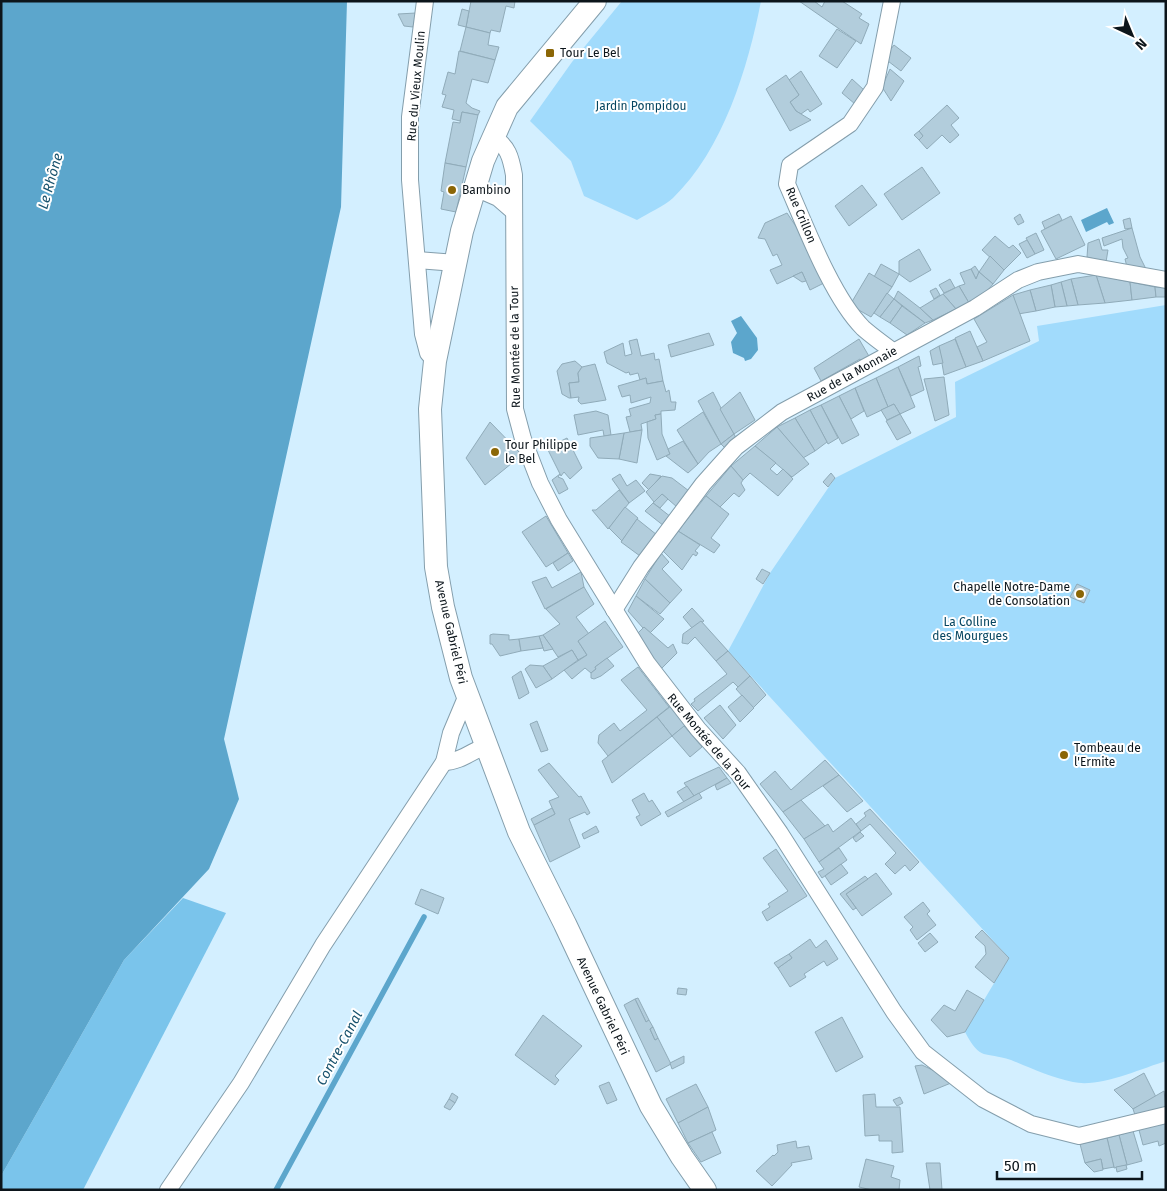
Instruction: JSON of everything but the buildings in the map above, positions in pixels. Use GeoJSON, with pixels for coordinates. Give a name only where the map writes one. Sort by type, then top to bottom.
{"type":"FeatureCollection","features":[{"type":"Feature","properties":{"kind":"main road","name":"Avenue Gabriel Péri"},"geometry":{"type":"LineString","coordinates":[[595,1],[507,106],[492,137],[475,188],[456,263],[435,361],[430,409],[436,567],[452,647],[467,695],[519,832],[647,1097],[682,1157],[704,1190]]}},
{"type":"Feature","properties":{"kind":"street","name":"Rue du Vieux Moulin"},"geometry":{"type":"LineString","coordinates":[[425,1],[410,117],[410,180],[424,334],[428,353],[435,361]]}},
{"type":"Feature","properties":{"kind":"street","name":"Rue Crillon"},"geometry":{"type":"LineString","coordinates":[[892,1],[875,87],[850,124],[790,164],[787,174],[788,184],[814,243],[846,307],[863,327],[894,352]]}},
{"type":"Feature","properties":{"kind":"street","name":"Rue Montée de la Tour"},"geometry":{"type":"LineString","coordinates":[[492,137],[502,142],[510,155],[514,175],[515,409],[523,439],[540,483],[584,562],[662,685],[738,773],[780,833],[856,954],[923,1052],[983,1099],[1031,1124],[1079,1136],[1166,1115]]}},
{"type":"Feature","properties":{"kind":"street"},"geometry":{"type":"LineString","coordinates":[[475,188],[498,198],[513,211]]}},
{"type":"Feature","properties":{"kind":"street"},"geometry":{"type":"LineString","coordinates":[[417,260],[456,263]]}},
{"type":"Feature","properties":{"kind":"street","name":"Rue de la Monnaie"},"geometry":{"type":"LineString","coordinates":[[614,610],[641,567],[703,484],[736,447],[782,412],[975,308],[1018,280],[1038,272],[1078,264],[1166,280]]}},
{"type":"Feature","properties":{"kind":"street"},"geometry":{"type":"LineString","coordinates":[[168,1190],[241,1083],[323,945],[444,762],[451,733],[467,695]]}},
{"type":"Feature","properties":{"kind":"street"},"geometry":{"type":"LineString","coordinates":[[444,762],[454,762],[470,752],[485,746]]}},
{"type":"Feature","properties":{"kind":"green space","name":"Jardin Pompidou"},"geometry":{"type":"Polygon","coordinates":[[[622,1],[761,1],[756,27],[741,80],[731,107],[706,156],[691,179],[673,198],[637,220],[584,196],[571,161],[530,121],[572,62],[622,1]]]}},
{"type":"Feature","properties":{"kind":"green space","name":"La Colline des Mourgues"},"geometry":{"type":"Polygon","coordinates":[[[1166,305],[1166,1061],[1107,1080],[1083,1083],[1073,1082],[1002,1057],[984,1054],[975,1048],[965,1032],[1009,958],[728,651],[770,573],[835,478],[956,417],[955,382],[1039,341],[1037,326],[1166,305]]]}},
{"type":"Feature","properties":{"kind":"shaded area"},"geometry":{"type":"Polygon","coordinates":[[[183,898],[226,913],[83,1190],[1,1190],[1,1176],[124,960],[183,898]]]}},
{"type":"Feature","properties":{"kind":"water","name":"Le Rhône"},"geometry":{"type":"Polygon","coordinates":[[[1,1],[347,1],[341,207],[224,739],[239,799],[209,869],[124,960],[1,1176],[1,1]]]}},
{"type":"Feature","properties":{"kind":"water"},"geometry":{"type":"Polygon","coordinates":[[[1107,208],[1114,223],[1109,225],[1107,222],[1086,232],[1081,220],[1107,208]]]}},
{"type":"Feature","properties":{"kind":"water"},"geometry":{"type":"Polygon","coordinates":[[[741,316],[757,338],[758,350],[751,359],[745,361],[744,358],[733,353],[731,342],[737,333],[731,321],[741,316]]]}},
{"type":"Feature","properties":{"kind":"waterway","name":"Contre-Canal"},"geometry":{"type":"LineString","coordinates":[[276,1190],[424,917]]}},
{"type":"Feature","properties":{"kind":"place","name":"Tour Le Bel"},"geometry":{"type":"Point","coordinates":[550,53]}},
{"type":"Feature","properties":{"kind":"place","name":"Bambino"},"geometry":{"type":"Point","coordinates":[452,190]}},
{"type":"Feature","properties":{"kind":"place","name":"Tour Philippe le Bel"},"geometry":{"type":"Point","coordinates":[495,452]}},
{"type":"Feature","properties":{"kind":"place","name":"Chapelle Notre-Dame de Consolation"},"geometry":{"type":"Point","coordinates":[1080,594]}},
{"type":"Feature","properties":{"kind":"place","name":"Tombeau de l'Ermite"},"geometry":{"type":"Point","coordinates":[1064,755]}}]}
